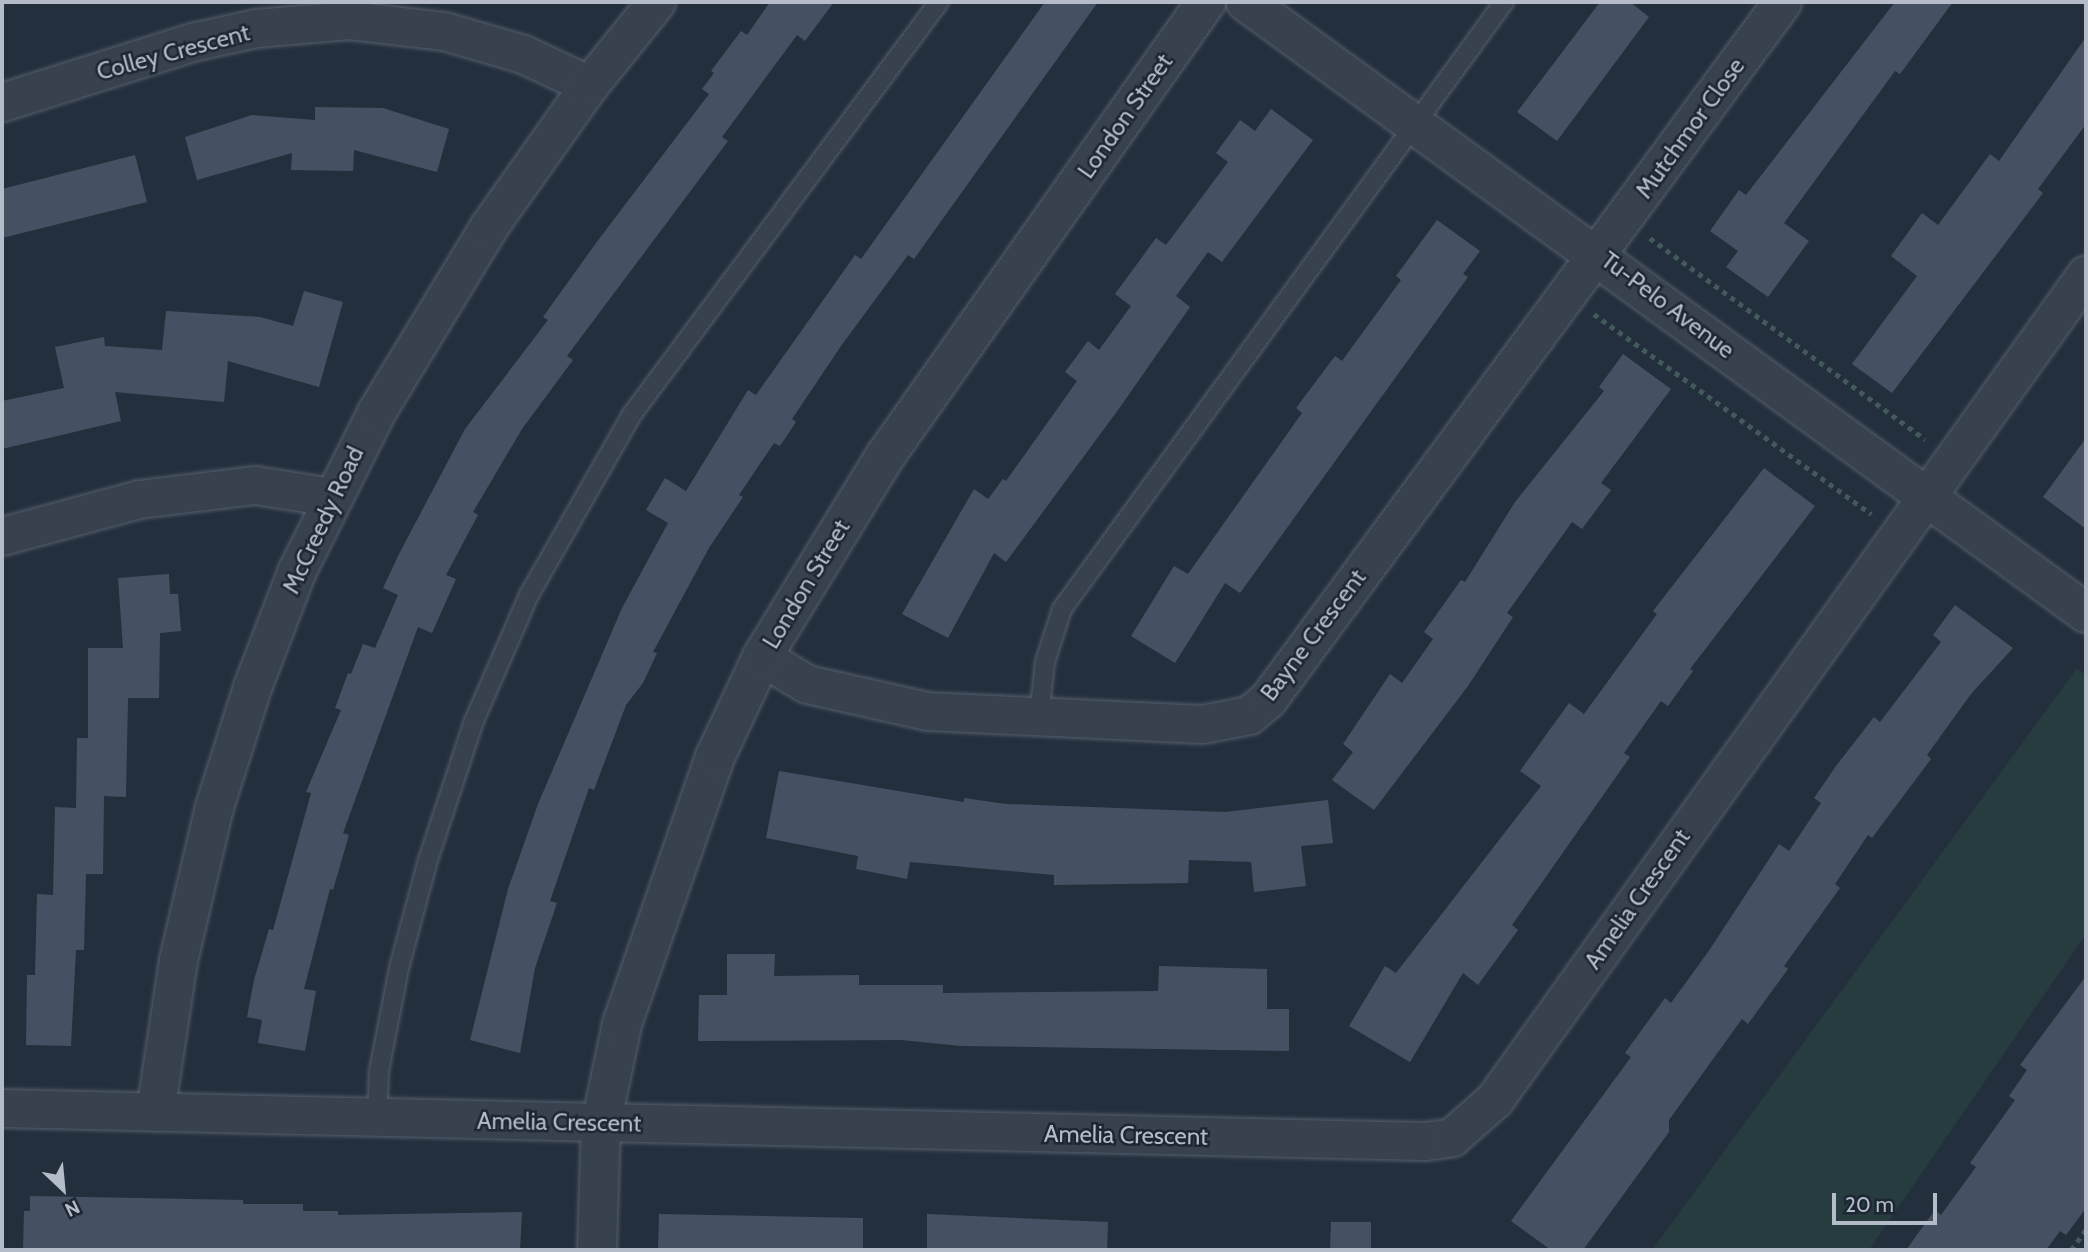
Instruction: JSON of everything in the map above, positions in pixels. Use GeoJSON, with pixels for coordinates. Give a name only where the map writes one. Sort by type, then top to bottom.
{"type":"FeatureCollection","features":[{"type":"Feature","properties":{"kind":"street","name":"McCreedy Road"},"geometry":{"type":"LineString","coordinates":[[155,1112],[178,960],[214,807],[252,687],[331,497],[376,412],[489,226],[589,85],[656,2]]}},
{"type":"Feature","properties":{"kind":"street","name":"London Street"},"geometry":{"type":"LineString","coordinates":[[597,1250],[601,1124],[622,1024],[715,757],[762,657],[886,455],[1206,2]]}},
{"type":"Feature","properties":{"kind":"street","name":"Tu-Pelo Avenue"},"geometry":{"type":"LineString","coordinates":[[1246,2],[1599,254],[2086,613]]}},
{"type":"Feature","properties":{"kind":"street","name":"Mutchmor Close"},"geometry":{"type":"LineString","coordinates":[[1599,254],[1782,2]]}},
{"type":"Feature","properties":{"kind":"street","name":"Colley Crescent"},"geometry":{"type":"LineString","coordinates":[[2,102],[196,41],[256,28],[349,20],[444,31],[523,54],[589,85]]}},
{"type":"Feature","properties":{"kind":"street","name":"Bayne Crescent"},"geometry":{"type":"LineString","coordinates":[[762,657],[807,684],[927,711],[1202,724],[1249,715],[1268,699],[1599,254]]}},
{"type":"Feature","properties":{"kind":"street"},"geometry":{"type":"LineString","coordinates":[[1924,496],[2086,274]]}},
{"type":"Feature","properties":{"kind":"street"},"geometry":{"type":"LineString","coordinates":[[2,536],[139,499],[255,485],[331,497]]}},
{"type":"Feature","properties":{"kind":"street","name":"Amelia Crescent"},"geometry":{"type":"LineString","coordinates":[[2,1108],[1425,1142],[1452,1137],[1494,1100],[1924,496]]}},
{"type":"Feature","properties":{"kind":"lane"},"geometry":{"type":"LineString","coordinates":[[377,1117],[379,1071],[398,968],[428,860],[474,721],[529,595],[633,413],[939,2]]}},
{"type":"Feature","properties":{"kind":"lane"},"geometry":{"type":"LineString","coordinates":[[1039,717],[1045,662],[1062,609],[1504,2]]}},
{"type":"Feature","properties":{"kind":"path"},"geometry":{"type":"LineString","coordinates":[[1624,219],[1951,459]]}},
{"type":"Feature","properties":{"kind":"path"},"geometry":{"type":"LineString","coordinates":[[1568,295],[1897,533]]}},
{"type":"Feature","properties":{"kind":"path"},"geometry":{"type":"LineString","coordinates":[[2071,1250],[2086,1229]]}},
{"type":"Feature","properties":{"kind":"green space"},"geometry":{"type":"Polygon","coordinates":[[[2077,668],[2086,676],[2086,934],[1869,1250],[1652,1250],[2077,668]]]}},
{"type":"Feature","properties":{"kind":"building"},"geometry":{"type":"Polygon","coordinates":[[[770,2],[834,2],[805,41],[797,35],[722,137],[728,141],[567,356],[573,360],[522,429],[473,512],[478,515],[446,575],[456,579],[432,633],[418,627],[343,833],[349,835],[333,890],[330,889],[304,989],[316,991],[305,1051],[258,1043],[262,1020],[247,1017],[254,980],[269,929],[273,930],[311,793],[306,792],[341,710],[335,708],[348,673],[351,674],[363,644],[375,648],[398,595],[383,588],[399,554],[465,429],[548,320],[543,317],[596,243],[709,94],[702,89],[714,73],[711,71],[741,31],[747,35],[770,2]]]}},
{"type":"Feature","properties":{"kind":"building"},"geometry":{"type":"Polygon","coordinates":[[[1045,2],[1098,2],[914,259],[908,255],[841,346],[792,419],[796,422],[780,446],[774,443],[739,495],[743,497],[709,548],[653,652],[657,653],[643,683],[626,705],[594,790],[589,788],[550,901],[557,903],[535,968],[520,1053],[470,1040],[508,889],[538,804],[622,608],[668,523],[646,510],[665,478],[686,491],[748,390],[756,395],[855,255],[861,259],[1045,2]]]}},
{"type":"Feature","properties":{"kind":"building"},"geometry":{"type":"Polygon","coordinates":[[[1600,2],[1630,2],[1649,17],[1557,141],[1517,112],[1600,2]]]}},
{"type":"Feature","properties":{"kind":"building"},"geometry":{"type":"Polygon","coordinates":[[[1895,2],[1953,2],[1900,74],[1895,71],[1784,223],[1809,241],[1768,297],[1726,267],[1738,251],[1710,231],[1739,190],[1746,195],[1895,2]]]}},
{"type":"Feature","properties":{"kind":"building"},"geometry":{"type":"Polygon","coordinates":[[[2086,37],[2086,124],[2038,189],[2043,193],[1892,393],[1852,364],[1917,276],[1891,256],[1922,213],[1938,225],[1990,154],[1999,161],[2086,37]]]}},
{"type":"Feature","properties":{"kind":"building"},"geometry":{"type":"Polygon","coordinates":[[[315,107],[383,108],[449,129],[437,172],[354,150],[353,171],[291,170],[292,153],[197,180],[185,137],[252,115],[315,120],[315,107]]]}},
{"type":"Feature","properties":{"kind":"building"},"geometry":{"type":"Polygon","coordinates":[[[1271,109],[1313,140],[1222,262],[1208,252],[1176,296],[1190,307],[1118,410],[1006,562],[994,553],[948,638],[902,614],[974,489],[988,499],[1003,479],[1006,481],[1077,381],[1065,372],[1088,341],[1099,350],[1131,306],[1115,294],[1156,238],[1166,245],[1228,162],[1216,153],[1240,120],[1255,131],[1271,109]]]}},
{"type":"Feature","properties":{"kind":"building"},"geometry":{"type":"Polygon","coordinates":[[[135,155],[147,202],[2,238],[2,189],[135,155]]]}},
{"type":"Feature","properties":{"kind":"building"},"geometry":{"type":"Polygon","coordinates":[[[1437,220],[1480,251],[1463,274],[1468,277],[1240,593],[1225,583],[1175,663],[1131,636],[1174,566],[1188,574],[1302,413],[1296,408],[1335,356],[1342,361],[1401,280],[1396,276],[1437,220]]]}},
{"type":"Feature","properties":{"kind":"building"},"geometry":{"type":"Polygon","coordinates":[[[304,291],[343,302],[319,387],[228,361],[224,402],[115,392],[121,421],[2,449],[2,401],[64,388],[55,347],[104,337],[105,346],[162,350],[166,311],[260,317],[293,326],[304,291]]]}},
{"type":"Feature","properties":{"kind":"building"},"geometry":{"type":"Polygon","coordinates":[[[1623,354],[1671,389],[1601,483],[1611,490],[1582,529],[1572,522],[1507,613],[1513,617],[1468,686],[1374,810],[1332,780],[1353,752],[1343,744],[1390,674],[1402,683],[1433,639],[1424,632],[1461,580],[1465,582],[1515,502],[1604,391],[1599,387],[1623,354]]]}},
{"type":"Feature","properties":{"kind":"building"},"geometry":{"type":"Polygon","coordinates":[[[2086,438],[2086,529],[2043,497],[2086,438]]]}},
{"type":"Feature","properties":{"kind":"building"},"geometry":{"type":"Polygon","coordinates":[[[1764,468],[1815,506],[1690,669],[1693,671],[1668,706],[1661,701],[1624,753],[1630,757],[1512,925],[1518,930],[1478,985],[1463,973],[1410,1062],[1349,1026],[1385,966],[1396,973],[1541,786],[1520,771],[1569,703],[1584,714],[1657,614],[1653,611],[1764,468]]]}},
{"type":"Feature","properties":{"kind":"building"},"geometry":{"type":"Polygon","coordinates":[[[169,574],[170,594],[178,594],[181,631],[160,633],[159,698],[128,698],[126,797],[104,796],[103,874],[86,874],[84,950],[76,950],[71,1046],[26,1045],[27,975],[35,975],[37,894],[53,895],[55,807],[76,808],[77,738],[88,738],[88,648],[123,648],[118,578],[169,574]]]}},
{"type":"Feature","properties":{"kind":"building"},"geometry":{"type":"Polygon","coordinates":[[[1955,605],[2013,648],[1971,694],[1927,755],[1931,759],[1872,838],[1868,835],[1835,884],[1840,888],[1784,966],[1788,969],[1748,1024],[1742,1019],[1669,1120],[1669,1132],[1583,1250],[1551,1250],[1511,1221],[1631,1057],[1625,1053],[1665,998],[1671,1003],[1708,952],[1779,844],[1789,851],[1821,803],[1814,798],[1836,766],[1874,717],[1880,722],[1941,642],[1933,635],[1955,605]]]}},
{"type":"Feature","properties":{"kind":"building"},"geometry":{"type":"Polygon","coordinates":[[[779,771],[964,802],[964,798],[1006,804],[1225,812],[1328,800],[1333,843],[1301,846],[1306,886],[1254,892],[1251,862],[1189,860],[1188,883],[1054,885],[1054,875],[910,862],[907,879],[856,869],[858,856],[766,838],[779,771]]]}},
{"type":"Feature","properties":{"kind":"building"},"geometry":{"type":"Polygon","coordinates":[[[727,954],[775,954],[774,976],[859,975],[859,985],[943,985],[943,993],[1158,991],[1159,966],[1267,969],[1267,1009],[1289,1009],[1289,1051],[961,1046],[902,1040],[698,1041],[699,995],[727,995],[727,954]]]}},
{"type":"Feature","properties":{"kind":"building"},"geometry":{"type":"Polygon","coordinates":[[[2086,976],[2086,1208],[2066,1235],[2060,1231],[2046,1250],[1906,1250],[1935,1210],[1941,1215],[1976,1167],[1970,1163],[2015,1100],[2009,1096],[2027,1070],[2020,1065],[2086,976]]]}},
{"type":"Feature","properties":{"kind":"building"},"geometry":{"type":"Polygon","coordinates":[[[30,1196],[243,1200],[243,1204],[303,1204],[303,1211],[338,1211],[338,1215],[522,1212],[520,1250],[23,1250],[24,1211],[30,1211],[30,1196]]]}},
{"type":"Feature","properties":{"kind":"building"},"geometry":{"type":"Polygon","coordinates":[[[659,1214],[863,1218],[863,1250],[658,1250],[659,1214]]]}},
{"type":"Feature","properties":{"kind":"building"},"geometry":{"type":"Polygon","coordinates":[[[927,1214],[1108,1222],[1107,1250],[927,1250],[927,1214]]]}},
{"type":"Feature","properties":{"kind":"building"},"geometry":{"type":"Polygon","coordinates":[[[1331,1222],[1371,1222],[1371,1250],[1330,1250],[1331,1222]]]}}]}
